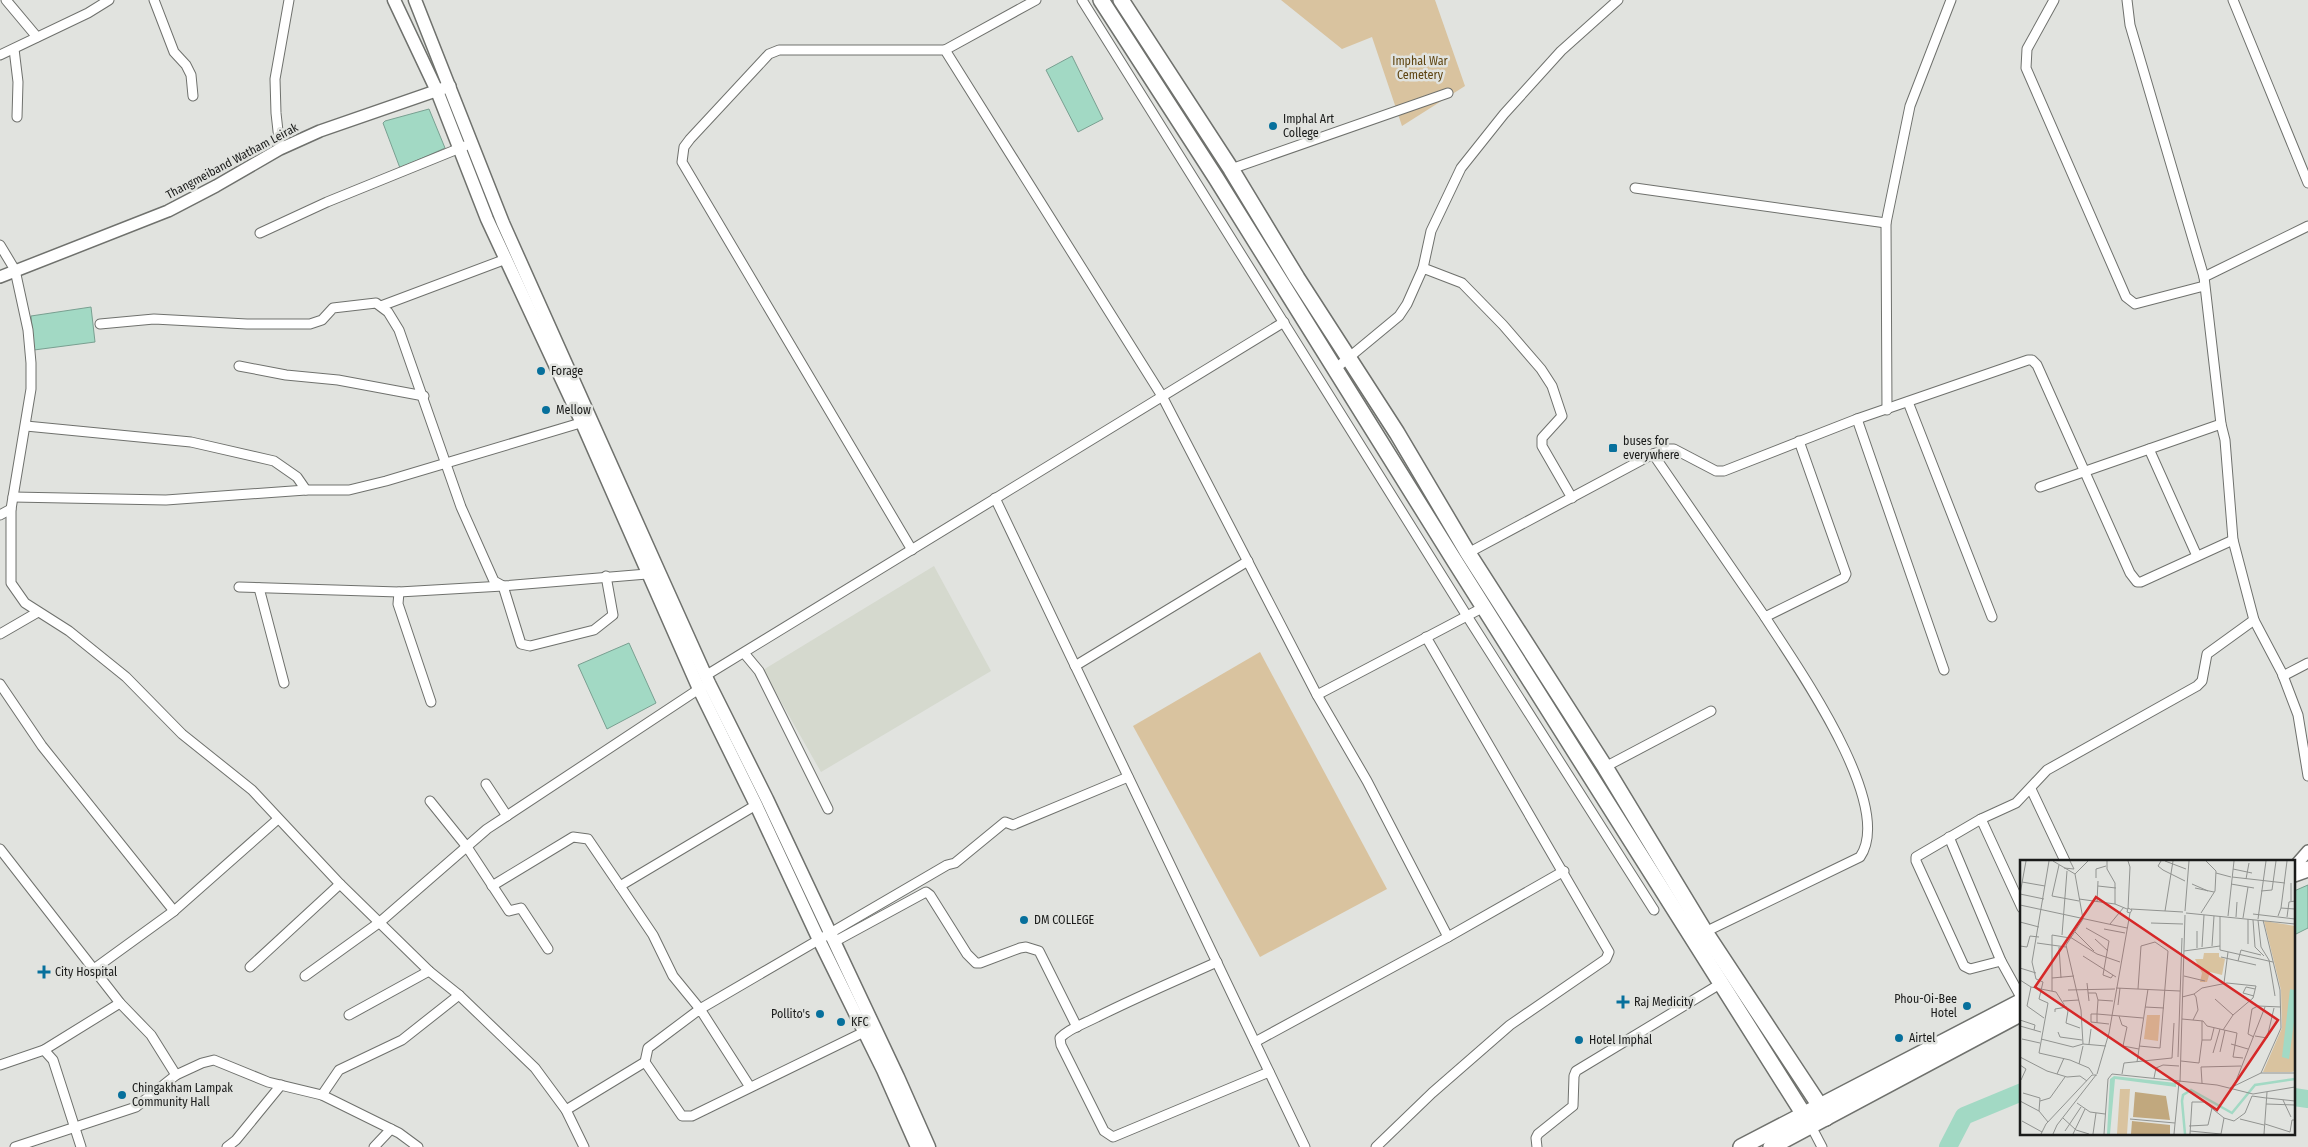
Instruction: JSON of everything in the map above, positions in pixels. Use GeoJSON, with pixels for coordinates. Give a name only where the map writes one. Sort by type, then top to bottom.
{"type":"FeatureCollection","features":[{"type":"Feature","properties":{"kind":"highway"},"geometry":{"type":"LineString","coordinates":[[1100,0],[1216,178],[1807,1120]]}},
{"type":"Feature","properties":{"kind":"highway"},"geometry":{"type":"LineString","coordinates":[[1121,0],[1231,169],[1297,278],[1350,358],[1468,552],[1605,767],[1705,932],[1823,1112]]}},
{"type":"Feature","properties":{"kind":"highway"},"geometry":{"type":"LineString","coordinates":[[1549,710],[1563,701]]}},
{"type":"Feature","properties":{"kind":"highway"},"geometry":{"type":"LineString","coordinates":[[2296,873],[2308,869]]}},
{"type":"Feature","properties":{"kind":"highway"},"geometry":{"type":"LineString","coordinates":[[1823,1112],[2020,1001]]}},
{"type":"Feature","properties":{"kind":"highway"},"geometry":{"type":"LineString","coordinates":[[1741,1147],[1807,1120],[1906,1073],[2020,1014]]}},
{"type":"Feature","properties":{"kind":"highway"},"geometry":{"type":"LineString","coordinates":[[1771,1147],[1807,1120]]}},
{"type":"Feature","properties":{"kind":"main road"},"geometry":{"type":"LineString","coordinates":[[394,0],[437,91],[458,149],[506,260],[587,421],[647,574],[767,799],[827,939],[864,1032],[929,1147]]}},
{"type":"Feature","properties":{"kind":"main road"},"geometry":{"type":"LineString","coordinates":[[415,0],[503,223],[587,421],[704,683],[756,805],[827,939],[909,1113],[917,1147]]}},
{"type":"Feature","properties":{"kind":"street"},"geometry":{"type":"LineString","coordinates":[[6,0],[38,37]]}},
{"type":"Feature","properties":{"kind":"street"},"geometry":{"type":"LineString","coordinates":[[0,55],[88,13],[109,0]]}},
{"type":"Feature","properties":{"kind":"street"},"geometry":{"type":"LineString","coordinates":[[154,0],[174,52],[186,65],[191,74],[193,96]]}},
{"type":"Feature","properties":{"kind":"street"},"geometry":{"type":"LineString","coordinates":[[280,149],[275,80],[289,0]]}},
{"type":"Feature","properties":{"kind":"street"},"geometry":{"type":"LineString","coordinates":[[912,550],[682,162],[682,154],[690,139],[773,52],[788,50],[945,50],[1036,0]]}},
{"type":"Feature","properties":{"kind":"street"},"geometry":{"type":"LineString","coordinates":[[1082,0],[1467,616],[1654,910]]}},
{"type":"Feature","properties":{"kind":"street"},"geometry":{"type":"LineString","coordinates":[[1335,369],[1399,316],[1407,304],[1423,268],[1431,231],[1461,168],[1504,114],[1561,51],[1618,0]]}},
{"type":"Feature","properties":{"kind":"street"},"geometry":{"type":"LineString","coordinates":[[1887,410],[1886,223],[1910,106],[1951,0]]}},
{"type":"Feature","properties":{"kind":"street"},"geometry":{"type":"LineString","coordinates":[[2054,0],[2027,50],[2026,68],[2126,297],[2135,304],[2204,282],[2308,226]]}},
{"type":"Feature","properties":{"kind":"street"},"geometry":{"type":"LineString","coordinates":[[2127,0],[2130,25],[2204,282],[2221,424],[2225,440],[2233,540],[2254,620],[2284,676],[2298,715],[2308,776]]}},
{"type":"Feature","properties":{"kind":"street"},"geometry":{"type":"LineString","coordinates":[[2234,0],[2308,183]]}},
{"type":"Feature","properties":{"kind":"street"},"geometry":{"type":"LineString","coordinates":[[14,49],[18,82],[17,117]]}},
{"type":"Feature","properties":{"kind":"street"},"geometry":{"type":"LineString","coordinates":[[945,50],[1162,396],[1317,695],[1367,781],[1448,937]]}},
{"type":"Feature","properties":{"kind":"street","name":"Thangmeiband Watham Leirak"},"geometry":{"type":"LineString","coordinates":[[0,277],[168,211],[280,149],[345,121],[450,86]]}},
{"type":"Feature","properties":{"kind":"street"},"geometry":{"type":"LineString","coordinates":[[1231,169],[1448,93]]}},
{"type":"Feature","properties":{"kind":"street"},"geometry":{"type":"LineString","coordinates":[[260,233],[326,202],[472,144]]}},
{"type":"Feature","properties":{"kind":"street"},"geometry":{"type":"LineString","coordinates":[[1635,188],[1886,223]]}},
{"type":"Feature","properties":{"kind":"street"},"geometry":{"type":"LineString","coordinates":[[0,245],[16,270],[28,330],[31,363],[31,389],[26,426],[11,509],[10,583],[25,603],[69,631],[126,678],[182,734],[238,778],[340,884],[429,971],[459,995],[535,1068],[566,1110],[584,1147]]}},
{"type":"Feature","properties":{"kind":"street"},"geometry":{"type":"LineString","coordinates":[[381,306],[506,260]]}},
{"type":"Feature","properties":{"kind":"street"},"geometry":{"type":"LineString","coordinates":[[1423,268],[1462,283],[1503,325],[1552,386],[1562,418],[1542,438],[1542,446],[1572,498]]}},
{"type":"Feature","properties":{"kind":"street"},"geometry":{"type":"LineString","coordinates":[[100,324],[154,319],[246,324],[310,324],[322,320],[332,308],[376,303],[381,306],[399,330],[424,396],[461,508],[494,581],[503,586],[521,644],[530,646],[594,630],[613,615],[606,576]]}},
{"type":"Feature","properties":{"kind":"street"},"geometry":{"type":"LineString","coordinates":[[305,976],[380,922],[487,829],[704,683],[744,653],[1284,322]]}},
{"type":"Feature","properties":{"kind":"street"},"geometry":{"type":"LineString","coordinates":[[1468,552],[1653,454],[1671,448],[1719,472],[1856,419],[2032,360],[2037,365],[2130,573],[2137,582],[2141,582],[2233,540]]}},
{"type":"Feature","properties":{"kind":"street"},"geometry":{"type":"LineString","coordinates":[[239,366],[286,375],[338,380],[424,396]]}},
{"type":"Feature","properties":{"kind":"street"},"geometry":{"type":"LineString","coordinates":[[1908,402],[1992,616]]}},
{"type":"Feature","properties":{"kind":"street"},"geometry":{"type":"LineString","coordinates":[[1856,419],[1944,670]]}},
{"type":"Feature","properties":{"kind":"street"},"geometry":{"type":"LineString","coordinates":[[13,497],[166,500],[306,490],[348,490],[366,487],[587,421]]}},
{"type":"Feature","properties":{"kind":"street"},"geometry":{"type":"LineString","coordinates":[[2040,487],[2221,424]]}},
{"type":"Feature","properties":{"kind":"street"},"geometry":{"type":"LineString","coordinates":[[26,426],[191,442],[274,461],[297,477],[306,490]]}},
{"type":"Feature","properties":{"kind":"street"},"geometry":{"type":"LineString","coordinates":[[1765,617],[1844,578],[1846,572],[1799,441]]}},
{"type":"Feature","properties":{"kind":"street"},"geometry":{"type":"LineString","coordinates":[[2149,449],[2197,556]]}},
{"type":"Feature","properties":{"kind":"street"},"geometry":{"type":"LineString","coordinates":[[1653,454],[1765,617],[1836,730],[1850,760],[1862,795],[1868,838],[1865,849],[1860,857],[1705,932]]}},
{"type":"Feature","properties":{"kind":"street"},"geometry":{"type":"LineString","coordinates":[[995,498],[1305,1147]]}},
{"type":"Feature","properties":{"kind":"street"},"geometry":{"type":"LineString","coordinates":[[0,515],[11,509]]}},
{"type":"Feature","properties":{"kind":"street"},"geometry":{"type":"LineString","coordinates":[[1075,666],[1248,560]]}},
{"type":"Feature","properties":{"kind":"street"},"geometry":{"type":"LineString","coordinates":[[239,587],[399,592],[503,586],[647,574]]}},
{"type":"Feature","properties":{"kind":"street"},"geometry":{"type":"LineString","coordinates":[[259,588],[284,683]]}},
{"type":"Feature","properties":{"kind":"street"},"geometry":{"type":"LineString","coordinates":[[399,592],[398,604],[431,702]]}},
{"type":"Feature","properties":{"kind":"street"},"geometry":{"type":"LineString","coordinates":[[1317,695],[1484,607]]}},
{"type":"Feature","properties":{"kind":"street"},"geometry":{"type":"LineString","coordinates":[[0,634],[38,612]]}},
{"type":"Feature","properties":{"kind":"street"},"geometry":{"type":"LineString","coordinates":[[2002,961],[1970,969],[1966,968],[1916,861],[1918,856],[1981,819],[2016,803],[2047,770],[2197,686],[2202,681],[2207,654],[2254,620]]}},
{"type":"Feature","properties":{"kind":"street"},"geometry":{"type":"LineString","coordinates":[[1376,1147],[1432,1093],[1510,1025],[1606,958],[1609,952],[1564,871],[1426,638]]}},
{"type":"Feature","properties":{"kind":"street"},"geometry":{"type":"LineString","coordinates":[[744,653],[759,671],[828,809]]}},
{"type":"Feature","properties":{"kind":"street"},"geometry":{"type":"LineString","coordinates":[[2284,676],[2308,663]]}},
{"type":"Feature","properties":{"kind":"street"},"geometry":{"type":"LineString","coordinates":[[0,684],[42,746],[174,911]]}},
{"type":"Feature","properties":{"kind":"street"},"geometry":{"type":"LineString","coordinates":[[1605,767],[1712,711]]}},
{"type":"Feature","properties":{"kind":"street"},"geometry":{"type":"LineString","coordinates":[[864,1032],[692,1116],[682,1116],[645,1062],[648,1048],[700,1009],[827,939],[947,865],[955,862],[1006,822],[1013,825],[1128,777]]}},
{"type":"Feature","properties":{"kind":"street"},"geometry":{"type":"LineString","coordinates":[[486,784],[508,816]]}},
{"type":"Feature","properties":{"kind":"street"},"geometry":{"type":"LineString","coordinates":[[2031,789],[2065,860]]}},
{"type":"Feature","properties":{"kind":"street"},"geometry":{"type":"LineString","coordinates":[[430,801],[467,847],[509,911],[521,908],[548,948]]}},
{"type":"Feature","properties":{"kind":"street"},"geometry":{"type":"LineString","coordinates":[[620,886],[756,805]]}},
{"type":"Feature","properties":{"kind":"street"},"geometry":{"type":"LineString","coordinates":[[94,969],[174,911],[278,819]]}},
{"type":"Feature","properties":{"kind":"street"},"geometry":{"type":"LineString","coordinates":[[1981,819],[2020,904]]}},
{"type":"Feature","properties":{"kind":"street"},"geometry":{"type":"LineString","coordinates":[[492,886],[573,837],[588,839],[654,935],[673,976],[700,1009],[750,1087]]}},
{"type":"Feature","properties":{"kind":"street"},"geometry":{"type":"LineString","coordinates":[[1949,837],[2002,961],[2020,996]]}},
{"type":"Feature","properties":{"kind":"street"},"geometry":{"type":"LineString","coordinates":[[0,848],[120,1003],[151,1035],[176,1075]]}},
{"type":"Feature","properties":{"kind":"street"},"geometry":{"type":"LineString","coordinates":[[2296,865],[2308,851]]}},
{"type":"Feature","properties":{"kind":"street"},"geometry":{"type":"LineString","coordinates":[[1255,1042],[1448,937],[1564,871]]}},
{"type":"Feature","properties":{"kind":"street"},"geometry":{"type":"LineString","coordinates":[[250,967],[340,884]]}},
{"type":"Feature","properties":{"kind":"street"},"geometry":{"type":"LineString","coordinates":[[827,939],[926,892],[930,895],[967,954],[976,963],[1026,947],[1039,952],[1077,1027]]}},
{"type":"Feature","properties":{"kind":"street"},"geometry":{"type":"LineString","coordinates":[[1217,962],[1146,993],[1063,1034],[1060,1038],[1060,1045],[1104,1131],[1113,1137],[1270,1072]]}},
{"type":"Feature","properties":{"kind":"street"},"geometry":{"type":"LineString","coordinates":[[349,1015],[429,971]]}},
{"type":"Feature","properties":{"kind":"street"},"geometry":{"type":"LineString","coordinates":[[1538,1147],[1536,1138],[1538,1134],[1573,1106],[1574,1076],[1576,1071],[1720,984]]}},
{"type":"Feature","properties":{"kind":"street"},"geometry":{"type":"LineString","coordinates":[[322,1095],[338,1070],[402,1040],[459,995]]}},
{"type":"Feature","properties":{"kind":"street"},"geometry":{"type":"LineString","coordinates":[[0,1064],[44,1050],[120,1003]]}},
{"type":"Feature","properties":{"kind":"street"},"geometry":{"type":"LineString","coordinates":[[44,1050],[53,1060],[81,1147]]}},
{"type":"Feature","properties":{"kind":"street"},"geometry":{"type":"LineString","coordinates":[[15,1147],[136,1106],[176,1075],[202,1062],[214,1060],[268,1082],[322,1095],[391,1129],[418,1147]]}},
{"type":"Feature","properties":{"kind":"street"},"geometry":{"type":"LineString","coordinates":[[566,1110],[645,1062]]}},
{"type":"Feature","properties":{"kind":"street"},"geometry":{"type":"LineString","coordinates":[[227,1147],[236,1140],[281,1085]]}},
{"type":"Feature","properties":{"kind":"street"},"geometry":{"type":"LineString","coordinates":[[1807,1120],[1822,1147]]}},
{"type":"Feature","properties":{"kind":"street"},"geometry":{"type":"LineString","coordinates":[[374,1147],[391,1129]]}},
{"type":"Feature","properties":{"kind":"shaded area"},"geometry":{"type":"Polygon","coordinates":[[[1072,56],[1103,119],[1078,132],[1046,70],[1072,56]]]}},
{"type":"Feature","properties":{"kind":"shaded area"},"geometry":{"type":"Polygon","coordinates":[[[429,109],[445,148],[400,168],[383,123],[429,109]]]}},
{"type":"Feature","properties":{"kind":"shaded area"},"geometry":{"type":"Polygon","coordinates":[[[91,307],[95,342],[34,350],[31,316],[91,307]]]}},
{"type":"Feature","properties":{"kind":"shaded area"},"geometry":{"type":"Polygon","coordinates":[[[934,566],[991,671],[821,772],[763,670],[934,566]]]}},
{"type":"Feature","properties":{"kind":"shaded area"},"geometry":{"type":"Polygon","coordinates":[[[629,643],[656,703],[607,729],[578,665],[629,643]]]}},
{"type":"Feature","properties":{"kind":"shaded area"},"geometry":{"type":"Polygon","coordinates":[[[2308,885],[2308,928],[2296,934],[2296,890],[2308,885]]]}},
{"type":"Feature","properties":{"kind":"green space","name":"Imphal War Cemetery"},"geometry":{"type":"Polygon","coordinates":[[[1281,0],[1435,0],[1465,86],[1402,126],[1372,37],[1342,49],[1281,0]]]}},
{"type":"Feature","properties":{"kind":"green space"},"geometry":{"type":"Polygon","coordinates":[[[1260,652],[1387,889],[1260,957],[1133,726],[1260,652]]]}},
{"type":"Feature","properties":{"kind":"waterway"},"geometry":{"type":"LineString","coordinates":[[1948,1147],[1964,1116],[2020,1093]]}},
{"type":"Feature","properties":{"kind":"waterway"},"geometry":{"type":"LineString","coordinates":[[2296,1097],[2308,1099]]}},
{"type":"Feature","properties":{"kind":"place","name":"Imphal Art College"},"geometry":{"type":"Point","coordinates":[1273,126]}},
{"type":"Feature","properties":{"kind":"place","name":"Forage"},"geometry":{"type":"Point","coordinates":[541,371]}},
{"type":"Feature","properties":{"kind":"place","name":"Mellow"},"geometry":{"type":"Point","coordinates":[546,410]}},
{"type":"Feature","properties":{"kind":"place","name":"buses for everywhere"},"geometry":{"type":"Point","coordinates":[1613,448]}},
{"type":"Feature","properties":{"kind":"place","name":"DM COLLEGE"},"geometry":{"type":"Point","coordinates":[1024,920]}},
{"type":"Feature","properties":{"kind":"place","name":"City Hospital"},"geometry":{"type":"Point","coordinates":[44,972]}},
{"type":"Feature","properties":{"kind":"place","name":"Raj Medicity"},"geometry":{"type":"Point","coordinates":[1623,1002]}},
{"type":"Feature","properties":{"kind":"place","name":"Phou-Oi-Bee Hotel"},"geometry":{"type":"Point","coordinates":[1967,1006]}},
{"type":"Feature","properties":{"kind":"place","name":"Pollito's"},"geometry":{"type":"Point","coordinates":[820,1014]}},
{"type":"Feature","properties":{"kind":"place","name":"KFC"},"geometry":{"type":"Point","coordinates":[841,1022]}},
{"type":"Feature","properties":{"kind":"place","name":"Airtel"},"geometry":{"type":"Point","coordinates":[1899,1038]}},
{"type":"Feature","properties":{"kind":"place","name":"Hotel Imphal"},"geometry":{"type":"Point","coordinates":[1579,1040]}},
{"type":"Feature","properties":{"kind":"place","name":"Chingakham Lampak Community Hall"},"geometry":{"type":"Point","coordinates":[122,1095]}}]}
